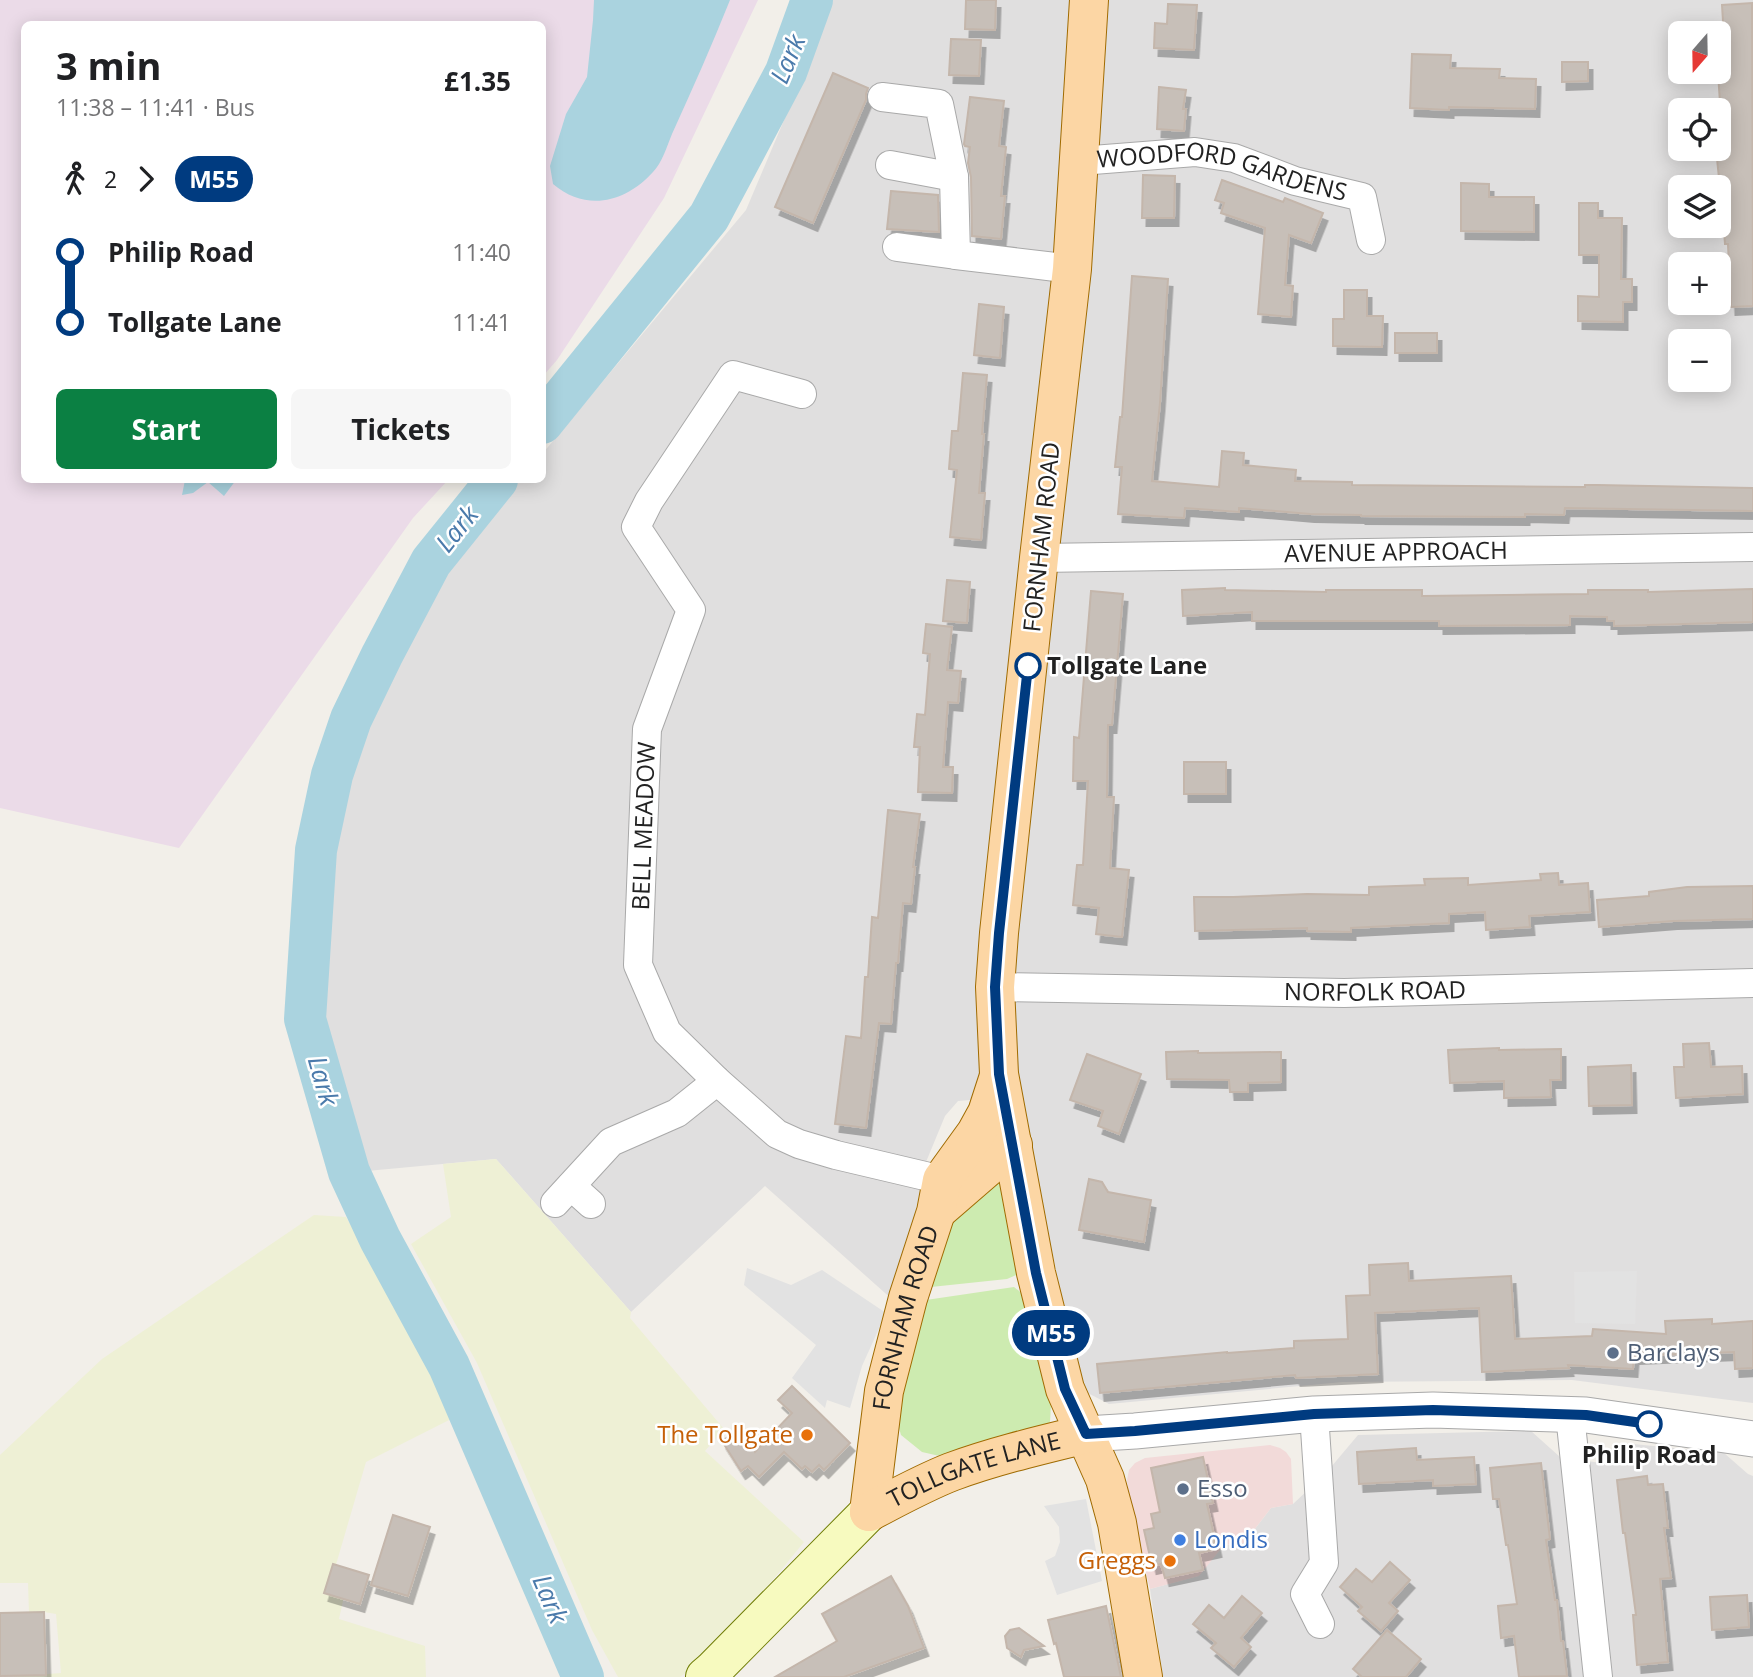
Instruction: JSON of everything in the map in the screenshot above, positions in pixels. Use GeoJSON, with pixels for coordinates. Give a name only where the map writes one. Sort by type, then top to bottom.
{"type":"FeatureCollection","features":[{"type":"Feature","properties":{"kind":"main road","name":"FORNHAM ROAD"},"geometry":{"type":"LineString","coordinates":[[1088,0],[1072,269],[995,987],[999,1074],[1036,1273],[1065,1389],[1105,1479],[1117,1523],[1143,1677]]}},
{"type":"Feature","properties":{"kind":"main road","name":"FORNHAM ROAD"},"geometry":{"type":"LineString","coordinates":[[862,1520],[880,1427],[884,1391],[910,1290],[939,1196],[987,1113],[999,1074]]}},
{"type":"Feature","properties":{"kind":"main road","name":"FORNHAM ROAD"},"geometry":{"type":"LineString","coordinates":[[939,1196],[1013,1145]]}},
{"type":"Feature","properties":{"kind":"main road","name":"FORNHAM ROAD"},"geometry":{"type":"LineString","coordinates":[[880,1427],[901,1457],[922,1467],[952,1472]]}},
{"type":"Feature","properties":{"kind":"main road","name":"TOLLGATE LANE"},"geometry":{"type":"LineString","coordinates":[[862,1520],[952,1472],[1086,1434]]}},
{"type":"Feature","properties":{"kind":"main road"},"geometry":{"type":"LineString","coordinates":[[705,1677],[862,1520]]}},
{"type":"Feature","properties":{"kind":"street"},"geometry":{"type":"LineString","coordinates":[[882,97],[939,104],[954,177],[956,255]]}},
{"type":"Feature","properties":{"kind":"street","name":"WOODFORD GARDENS"},"geometry":{"type":"LineString","coordinates":[[1080,161],[1195,152],[1234,158],[1295,181],[1362,197],[1371,240]]}},
{"type":"Feature","properties":{"kind":"street"},"geometry":{"type":"LineString","coordinates":[[890,165],[954,177]]}},
{"type":"Feature","properties":{"kind":"street"},"geometry":{"type":"LineString","coordinates":[[897,247],[1072,269]]}},
{"type":"Feature","properties":{"kind":"street","name":"BELL MEADOW"},"geometry":{"type":"LineString","coordinates":[[802,394],[733,375],[649,501],[636,527],[691,610],[648,729],[638,965],[667,1032],[777,1134],[939,1196]]}},
{"type":"Feature","properties":{"kind":"street","name":"AVENUE APPROACH"},"geometry":{"type":"LineString","coordinates":[[1039,558],[1753,547]]}},
{"type":"Feature","properties":{"kind":"street","name":"NORFOLK ROAD"},"geometry":{"type":"LineString","coordinates":[[995,987],[1344,993],[1753,983]]}},
{"type":"Feature","properties":{"kind":"street"},"geometry":{"type":"LineString","coordinates":[[572,1198],[611,1142],[677,1113],[717,1081]]}},
{"type":"Feature","properties":{"kind":"street","name":"TOLLGATE LANE"},"geometry":{"type":"LineString","coordinates":[[1086,1434],[1314,1414],[1433,1410],[1586,1415],[1753,1439]]}},
{"type":"Feature","properties":{"kind":"street"},"geometry":{"type":"LineString","coordinates":[[1314,1414],[1324,1563],[1305,1594],[1320,1623]]}},
{"type":"Feature","properties":{"kind":"street"},"geometry":{"type":"LineString","coordinates":[[1570,1415],[1598,1677]]}},
{"type":"Feature","properties":{"kind":"shaded area"},"geometry":{"type":"Polygon","coordinates":[[[0,0],[758,0],[664,198],[546,373],[546,21],[21,21],[21,483],[445,483],[413,518],[179,848],[0,808],[0,0]]]}},
{"type":"Feature","properties":{"kind":"shaded area"},"geometry":{"type":"Polygon","coordinates":[[[831,0],[1753,0],[1753,1403],[1572,1380],[1343,1382],[1109,1404],[1082,1390],[1022,1113],[994,1098],[958,1101],[945,1116],[926,1162],[894,1301],[765,1186],[631,1312],[496,1159],[367,1171],[328,1065],[315,1002],[322,857],[343,770],[359,724],[446,568],[517,483],[546,483],[546,449],[746,210],[817,42],[831,0]]]}},
{"type":"Feature","properties":{"kind":"shaded area"},"geometry":{"type":"Polygon","coordinates":[[[747,1268],[791,1285],[822,1270],[886,1313],[862,1366],[850,1408],[827,1400],[825,1408],[792,1378],[816,1345],[744,1285],[747,1268]]]}},
{"type":"Feature","properties":{"kind":"shaded area"},"geometry":{"type":"Polygon","coordinates":[[[1637,1271],[1635,1324],[1575,1323],[1574,1272],[1637,1271]]]}},
{"type":"Feature","properties":{"kind":"shaded area"},"geometry":{"type":"Polygon","coordinates":[[[1531,1431],[1560,1457],[1601,1463],[1623,1443],[1724,1453],[1753,1476],[1753,1677],[1163,1677],[1150,1589],[1198,1576],[1224,1545],[1244,1543],[1271,1508],[1293,1504],[1326,1473],[1358,1435],[1531,1431]]]}},
{"type":"Feature","properties":{"kind":"shaded area"},"geometry":{"type":"Polygon","coordinates":[[[1270,1445],[1286,1452],[1291,1459],[1293,1504],[1271,1508],[1244,1543],[1224,1545],[1199,1576],[1150,1589],[1130,1506],[1127,1480],[1129,1470],[1145,1458],[1270,1445]]]}},
{"type":"Feature","properties":{"kind":"shaded area"},"geometry":{"type":"Polygon","coordinates":[[[1086,1499],[1102,1581],[1057,1595],[1045,1561],[1055,1556],[1060,1542],[1059,1527],[1044,1506],[1086,1499]]]}},
{"type":"Feature","properties":{"kind":"green space"},"geometry":{"type":"Polygon","coordinates":[[[496,1159],[631,1312],[630,1318],[724,1429],[705,1451],[804,1542],[713,1653],[680,1677],[618,1677],[592,1630],[477,1363],[411,1244],[451,1217],[443,1164],[496,1159]]]}},
{"type":"Feature","properties":{"kind":"green space"},"geometry":{"type":"Polygon","coordinates":[[[999,1160],[1021,1273],[1007,1279],[931,1287],[954,1194],[999,1160]]]}},
{"type":"Feature","properties":{"kind":"green space"},"geometry":{"type":"Polygon","coordinates":[[[314,1215],[346,1217],[461,1414],[366,1462],[328,1592],[344,1596],[339,1619],[425,1646],[426,1677],[9,1677],[61,1673],[56,1614],[29,1613],[28,1583],[0,1583],[0,1455],[102,1359],[314,1215]]]}},
{"type":"Feature","properties":{"kind":"green space"},"geometry":{"type":"Polygon","coordinates":[[[1014,1287],[1024,1295],[1051,1405],[1050,1422],[1041,1434],[944,1457],[922,1452],[901,1435],[894,1411],[926,1300],[1014,1287]]]}},
{"type":"Feature","properties":{"kind":"water"},"geometry":{"type":"Polygon","coordinates":[[[594,0],[730,0],[656,168],[630,191],[618,197],[592,201],[566,193],[553,184],[550,166],[566,114],[587,77],[594,0]]]}},
{"type":"Feature","properties":{"kind":"water"},"geometry":{"type":"Polygon","coordinates":[[[184,483],[207,483],[193,493],[182,495],[184,483]]]}},
{"type":"Feature","properties":{"kind":"water"},"geometry":{"type":"Polygon","coordinates":[[[209,483],[234,483],[224,496],[209,483]]]}},
{"type":"Feature","properties":{"kind":"building"},"geometry":{"type":"Polygon","coordinates":[[[966,0],[996,0],[995,30],[965,29],[966,0]]]}},
{"type":"Feature","properties":{"kind":"building"},"geometry":{"type":"Polygon","coordinates":[[[1752,3],[1753,306],[1731,307],[1731,252],[1728,252],[1725,238],[1731,238],[1731,175],[1719,175],[1717,161],[1731,161],[1731,98],[1720,98],[1719,84],[1731,84],[1731,21],[1723,21],[1722,5],[1752,3]]]}},
{"type":"Feature","properties":{"kind":"building"},"geometry":{"type":"Polygon","coordinates":[[[1168,4],[1197,5],[1194,50],[1154,48],[1155,23],[1167,24],[1168,4]]]}},
{"type":"Feature","properties":{"kind":"building"},"geometry":{"type":"Polygon","coordinates":[[[951,39],[981,40],[979,76],[949,75],[951,39]]]}},
{"type":"Feature","properties":{"kind":"building"},"geometry":{"type":"Polygon","coordinates":[[[1412,54],[1451,55],[1450,68],[1500,69],[1499,78],[1536,79],[1535,109],[1410,108],[1412,54]]]}},
{"type":"Feature","properties":{"kind":"building"},"geometry":{"type":"Polygon","coordinates":[[[1562,62],[1588,62],[1588,81],[1562,82],[1562,62]]]}},
{"type":"Feature","properties":{"kind":"building"},"geometry":{"type":"Polygon","coordinates":[[[833,73],[868,88],[866,100],[813,223],[775,207],[833,73]]]}},
{"type":"Feature","properties":{"kind":"building"},"geometry":{"type":"Polygon","coordinates":[[[1159,87],[1186,90],[1184,131],[1157,129],[1159,87]]]}},
{"type":"Feature","properties":{"kind":"building"},"geometry":{"type":"Polygon","coordinates":[[[970,97],[1004,101],[999,146],[1006,147],[1001,196],[1005,196],[1001,239],[972,236],[971,177],[968,163],[970,147],[964,144],[970,97]]]}},
{"type":"Feature","properties":{"kind":"building"},"geometry":{"type":"Polygon","coordinates":[[[1143,175],[1175,176],[1174,218],[1142,218],[1143,175]]]}},
{"type":"Feature","properties":{"kind":"building"},"geometry":{"type":"Polygon","coordinates":[[[1222,180],[1283,202],[1285,198],[1323,213],[1311,243],[1289,235],[1285,285],[1293,286],[1291,317],[1258,314],[1265,228],[1221,213],[1224,203],[1215,200],[1222,180]]]}},
{"type":"Feature","properties":{"kind":"building"},"geometry":{"type":"Polygon","coordinates":[[[1461,183],[1489,184],[1489,197],[1534,197],[1534,232],[1461,231],[1461,183]]]}},
{"type":"Feature","properties":{"kind":"building"},"geometry":{"type":"Polygon","coordinates":[[[891,191],[938,195],[939,232],[887,229],[891,191]]]}},
{"type":"Feature","properties":{"kind":"building"},"geometry":{"type":"Polygon","coordinates":[[[1579,203],[1598,203],[1598,218],[1622,218],[1621,279],[1632,279],[1632,302],[1623,302],[1623,322],[1578,321],[1578,296],[1599,297],[1599,255],[1579,255],[1579,203]]]}},
{"type":"Feature","properties":{"kind":"building"},"geometry":{"type":"Polygon","coordinates":[[[1132,276],[1168,279],[1152,481],[1219,487],[1222,451],[1244,453],[1243,465],[1296,470],[1295,481],[1352,482],[1352,485],[1753,488],[1753,511],[1565,508],[1564,515],[1525,514],[1525,517],[1361,516],[1239,508],[1239,512],[1185,508],[1184,518],[1118,514],[1122,467],[1115,467],[1122,417],[1132,276]]]}},
{"type":"Feature","properties":{"kind":"building"},"geometry":{"type":"Polygon","coordinates":[[[1344,290],[1367,290],[1367,316],[1383,316],[1382,347],[1333,346],[1333,319],[1344,319],[1344,290]]]}},
{"type":"Feature","properties":{"kind":"building"},"geometry":{"type":"Polygon","coordinates":[[[979,304],[1004,307],[1000,358],[974,355],[979,304]]]}},
{"type":"Feature","properties":{"kind":"building"},"geometry":{"type":"Polygon","coordinates":[[[1395,333],[1437,333],[1437,353],[1395,353],[1395,333]]]}},
{"type":"Feature","properties":{"kind":"building"},"geometry":{"type":"Polygon","coordinates":[[[963,373],[987,375],[979,493],[985,493],[981,540],[950,537],[957,470],[949,469],[952,431],[958,431],[963,373]]]}},
{"type":"Feature","properties":{"kind":"building"},"geometry":{"type":"Polygon","coordinates":[[[947,580],[970,582],[967,623],[943,621],[947,580]]]}},
{"type":"Feature","properties":{"kind":"building"},"geometry":{"type":"Polygon","coordinates":[[[1225,588],[1326,592],[1422,590],[1422,596],[1588,594],[1588,590],[1648,592],[1753,589],[1753,622],[1614,626],[1614,621],[1607,621],[1607,617],[1570,616],[1570,625],[1439,626],[1439,621],[1252,621],[1252,612],[1183,616],[1182,590],[1225,588]]]}},
{"type":"Feature","properties":{"kind":"building"},"geometry":{"type":"Polygon","coordinates":[[[1091,591],[1123,594],[1112,725],[1108,725],[1107,797],[1114,797],[1110,868],[1129,870],[1122,937],[1096,934],[1099,908],[1073,905],[1077,865],[1083,865],[1088,781],[1073,781],[1074,737],[1079,738],[1091,591]]]}},
{"type":"Feature","properties":{"kind":"building"},"geometry":{"type":"Polygon","coordinates":[[[926,624],[952,627],[947,670],[961,671],[958,703],[948,702],[943,767],[953,767],[952,793],[918,792],[920,747],[914,747],[917,714],[925,715],[930,654],[923,653],[926,624]]]}},
{"type":"Feature","properties":{"kind":"building"},"geometry":{"type":"Polygon","coordinates":[[[1184,762],[1226,762],[1226,794],[1184,794],[1184,762]]]}},
{"type":"Feature","properties":{"kind":"building"},"geometry":{"type":"Polygon","coordinates":[[[888,810],[920,814],[911,904],[903,903],[891,1024],[879,1023],[866,1128],[835,1124],[846,1036],[861,1038],[872,917],[878,918],[888,810]]]}},
{"type":"Feature","properties":{"kind":"building"},"geometry":{"type":"Polygon","coordinates":[[[1558,873],[1559,885],[1588,883],[1590,912],[1529,916],[1530,927],[1486,930],[1485,912],[1449,914],[1449,923],[1351,928],[1351,932],[1307,931],[1307,928],[1195,931],[1194,897],[1369,895],[1369,887],[1425,885],[1424,879],[1468,878],[1468,885],[1541,880],[1540,874],[1558,873]]]}},
{"type":"Feature","properties":{"kind":"building"},"geometry":{"type":"Polygon","coordinates":[[[1753,886],[1753,919],[1673,921],[1599,927],[1597,900],[1649,896],[1649,892],[1687,887],[1753,886]]]}},
{"type":"Feature","properties":{"kind":"building"},"geometry":{"type":"Polygon","coordinates":[[[1709,1043],[1711,1067],[1742,1066],[1743,1094],[1676,1098],[1674,1067],[1684,1067],[1683,1044],[1709,1043]]]}},
{"type":"Feature","properties":{"kind":"building"},"geometry":{"type":"Polygon","coordinates":[[[1561,1049],[1561,1080],[1550,1080],[1551,1097],[1504,1098],[1504,1081],[1450,1083],[1448,1050],[1561,1049]]]}},
{"type":"Feature","properties":{"kind":"building"},"geometry":{"type":"Polygon","coordinates":[[[1166,1052],[1281,1052],[1281,1082],[1248,1083],[1248,1092],[1230,1092],[1229,1080],[1167,1079],[1166,1052]]]}},
{"type":"Feature","properties":{"kind":"building"},"geometry":{"type":"Polygon","coordinates":[[[1087,1054],[1141,1074],[1119,1134],[1098,1126],[1103,1111],[1070,1100],[1087,1054]]]}},
{"type":"Feature","properties":{"kind":"building"},"geometry":{"type":"Polygon","coordinates":[[[1631,1065],[1632,1105],[1589,1106],[1588,1067],[1631,1065]]]}},
{"type":"Feature","properties":{"kind":"building"},"geometry":{"type":"Polygon","coordinates":[[[1089,1179],[1102,1182],[1108,1192],[1151,1200],[1144,1242],[1079,1230],[1089,1179]]]}},
{"type":"Feature","properties":{"kind":"building"},"geometry":{"type":"Polygon","coordinates":[[[1408,1263],[1409,1281],[1511,1276],[1515,1339],[1592,1336],[1593,1329],[1666,1334],[1665,1321],[1712,1319],[1712,1324],[1753,1321],[1753,1368],[1735,1369],[1734,1352],[1634,1356],[1633,1369],[1568,1365],[1569,1368],[1482,1372],[1479,1308],[1375,1313],[1378,1374],[1296,1378],[1295,1375],[1100,1393],[1097,1364],[1294,1348],[1294,1341],[1348,1339],[1346,1296],[1370,1295],[1369,1265],[1408,1263]]]}},
{"type":"Feature","properties":{"kind":"building","name":"The Tollgate"},"geometry":{"type":"Polygon","coordinates":[[[792,1386],[850,1443],[824,1470],[819,1465],[812,1472],[805,1466],[802,1469],[784,1452],[759,1477],[748,1466],[741,1471],[722,1441],[740,1429],[755,1452],[792,1413],[778,1400],[792,1386]]]}},
{"type":"Feature","properties":{"kind":"building"},"geometry":{"type":"Polygon","coordinates":[[[1416,1448],[1417,1460],[1474,1457],[1476,1484],[1433,1486],[1433,1480],[1359,1484],[1357,1452],[1416,1448]]]}},
{"type":"Feature","properties":{"kind":"building"},"geometry":{"type":"Polygon","coordinates":[[[1203,1457],[1213,1503],[1207,1504],[1217,1549],[1199,1553],[1203,1570],[1165,1578],[1161,1564],[1152,1566],[1144,1530],[1154,1528],[1151,1514],[1160,1512],[1151,1468],[1203,1457]]]}},
{"type":"Feature","properties":{"kind":"building"},"geometry":{"type":"Polygon","coordinates":[[[1541,1463],[1550,1539],[1546,1540],[1567,1676],[1519,1677],[1514,1636],[1501,1638],[1498,1606],[1517,1604],[1499,1499],[1493,1499],[1490,1468],[1541,1463]]]}},
{"type":"Feature","properties":{"kind":"building"},"geometry":{"type":"Polygon","coordinates":[[[1647,1476],[1648,1485],[1663,1484],[1668,1528],[1664,1528],[1671,1578],[1660,1579],[1668,1662],[1637,1665],[1633,1615],[1636,1615],[1617,1480],[1647,1476]]]}},
{"type":"Feature","properties":{"kind":"building"},"geometry":{"type":"Polygon","coordinates":[[[393,1515],[430,1527],[408,1596],[371,1585],[393,1515]]]}},
{"type":"Feature","properties":{"kind":"building"},"geometry":{"type":"Polygon","coordinates":[[[1390,1562],[1410,1580],[1389,1603],[1398,1611],[1381,1631],[1358,1611],[1362,1607],[1340,1587],[1356,1569],[1372,1582],[1390,1562]]]}},
{"type":"Feature","properties":{"kind":"building"},"geometry":{"type":"Polygon","coordinates":[[[333,1564],[369,1575],[360,1604],[324,1593],[333,1564]]]}},
{"type":"Feature","properties":{"kind":"building"},"geometry":{"type":"Polygon","coordinates":[[[891,1576],[908,1606],[924,1648],[844,1677],[775,1677],[837,1641],[822,1614],[891,1576]]]}},
{"type":"Feature","properties":{"kind":"building"},"geometry":{"type":"Polygon","coordinates":[[[1747,1595],[1749,1627],[1712,1630],[1710,1597],[1747,1595]]]}},
{"type":"Feature","properties":{"kind":"building"},"geometry":{"type":"Polygon","coordinates":[[[1242,1596],[1262,1613],[1241,1638],[1251,1647],[1234,1667],[1211,1648],[1216,1643],[1193,1624],[1209,1605],[1224,1618],[1242,1596]]]}},
{"type":"Feature","properties":{"kind":"building"},"geometry":{"type":"Polygon","coordinates":[[[1106,1606],[1121,1677],[1064,1677],[1048,1620],[1106,1606]]]}},
{"type":"Feature","properties":{"kind":"building"},"geometry":{"type":"Polygon","coordinates":[[[44,1612],[46,1675],[0,1676],[0,1613],[44,1612]]]}},
{"type":"Feature","properties":{"kind":"building"},"geometry":{"type":"Polygon","coordinates":[[[1019,1628],[1044,1646],[1024,1650],[1021,1657],[1007,1648],[1005,1636],[1010,1630],[1019,1628]]]}},
{"type":"Feature","properties":{"kind":"building"},"geometry":{"type":"Polygon","coordinates":[[[1387,1630],[1421,1659],[1406,1677],[1362,1677],[1353,1669],[1387,1630]]]}},
{"type":"Feature","properties":{"kind":"waterway","name":"Lark"},"geometry":{"type":"LineString","coordinates":[[546,418],[709,217],[786,72],[812,0]]}},
{"type":"Feature","properties":{"kind":"waterway","name":"Lark"},"geometry":{"type":"LineString","coordinates":[[495,483],[431,562],[351,719],[332,775],[316,850],[305,1019],[349,1172],[380,1239],[449,1366],[583,1677]]}},
{"type":"Feature","properties":{"kind":"bus line","name":"M55"},"geometry":{"type":"LineString","coordinates":[[1028,666],[995,987],[999,1074],[1036,1273],[1065,1389],[1086,1434],[1314,1414],[1433,1410],[1586,1415],[1649,1424]]}},
{"type":"Feature","properties":{"kind":"place","name":"Tollgate Lane"},"geometry":{"type":"Point","coordinates":[1028,666]}},
{"type":"Feature","properties":{"kind":"place","name":"Barclays"},"geometry":{"type":"Point","coordinates":[1613,1353]}},
{"type":"Feature","properties":{"kind":"place","name":"Philip Road"},"geometry":{"type":"Point","coordinates":[1649,1424]}},
{"type":"Feature","properties":{"kind":"place","name":"The Tollgate"},"geometry":{"type":"Point","coordinates":[807,1435]}},
{"type":"Feature","properties":{"kind":"place","name":"Esso"},"geometry":{"type":"Point","coordinates":[1183,1489]}},
{"type":"Feature","properties":{"kind":"place","name":"Londis"},"geometry":{"type":"Point","coordinates":[1180,1540]}},
{"type":"Feature","properties":{"kind":"place","name":"Greggs"},"geometry":{"type":"Point","coordinates":[1170,1561]}}]}
